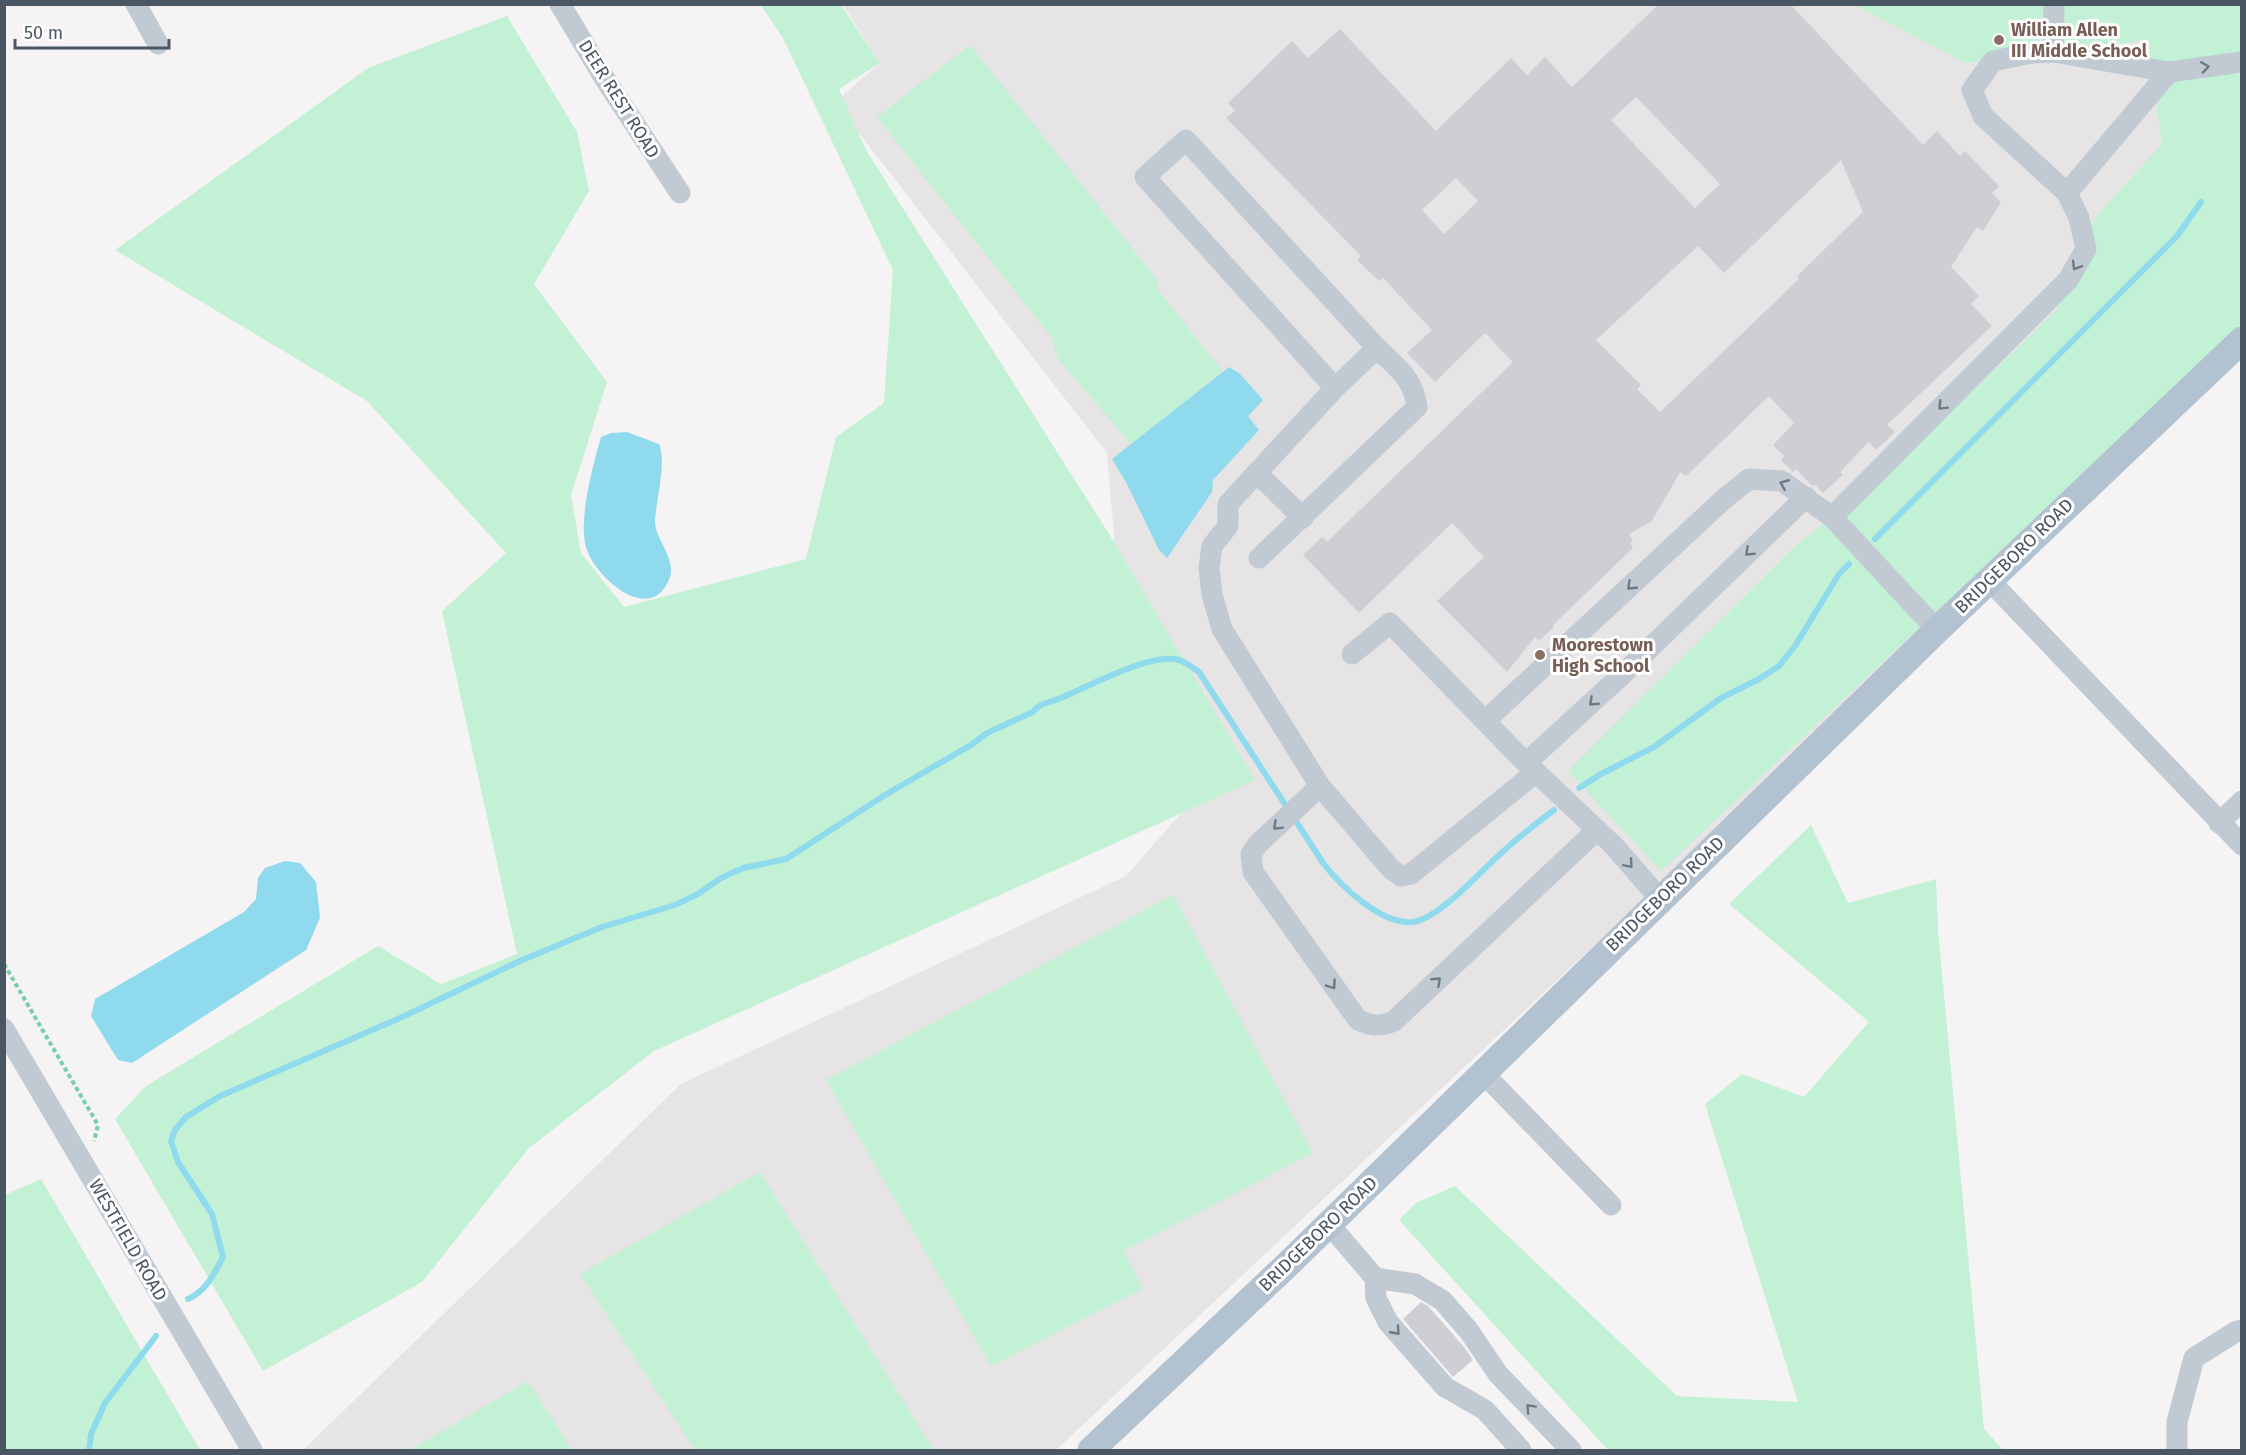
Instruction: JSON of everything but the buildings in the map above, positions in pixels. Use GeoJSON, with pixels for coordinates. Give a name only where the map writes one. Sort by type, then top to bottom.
{"type":"FeatureCollection","features":[{"type":"Feature","properties":{"kind":"main road","name":"BRIDGEBORO ROAD"},"geometry":{"type":"LineString","coordinates":[[1091,1450],[1329,1224],[1937,630],[2241,340]]}},
{"type":"Feature","properties":{"kind":"street"},"geometry":{"type":"LineString","coordinates":[[136,4],[158,44]]}},
{"type":"Feature","properties":{"kind":"street","name":"DEER REST ROAD"},"geometry":{"type":"LineString","coordinates":[[560,4],[605,79],[680,193]]}},
{"type":"Feature","properties":{"kind":"street"},"geometry":{"type":"LineString","coordinates":[[2053,52],[2054,4]]}},
{"type":"Feature","properties":{"kind":"street"},"geometry":{"type":"LineString","coordinates":[[1832,517],[2068,280],[2086,249],[2079,218],[2067,193],[1983,116],[1972,90],[1993,61],[2032,53],[2053,52],[2169,72],[2241,62]]}},
{"type":"Feature","properties":{"kind":"street"},"geometry":{"type":"LineString","coordinates":[[2067,193],[2169,72]]}},
{"type":"Feature","properties":{"kind":"street"},"geometry":{"type":"LineString","coordinates":[[1259,558],[1417,407],[1414,390],[1408,379],[1186,140],[1145,177],[1335,388]]}},
{"type":"Feature","properties":{"kind":"street"},"geometry":{"type":"LineString","coordinates":[[1377,348],[1335,388],[1228,504],[1228,526],[1212,546],[1209,568],[1212,595],[1222,629],[1320,786],[1391,869],[1401,876],[1412,874],[1531,767],[1623,674],[1806,497]]}},
{"type":"Feature","properties":{"kind":"street"},"geometry":{"type":"LineString","coordinates":[[1257,473],[1303,518]]}},
{"type":"Feature","properties":{"kind":"street"},"geometry":{"type":"LineString","coordinates":[[1485,721],[1724,499],[1749,479],[1782,481],[1832,517],[1937,630]]}},
{"type":"Feature","properties":{"kind":"street"},"geometry":{"type":"LineString","coordinates":[[1989,580],[2241,845]]}},
{"type":"Feature","properties":{"kind":"street"},"geometry":{"type":"LineString","coordinates":[[1352,654],[1390,623],[1531,767],[1614,846],[1660,899]]}},
{"type":"Feature","properties":{"kind":"street"},"geometry":{"type":"LineString","coordinates":[[1320,786],[1258,844],[1251,854],[1252,872],[1358,1020],[1371,1026],[1383,1026],[1394,1021],[1596,830]]}},
{"type":"Feature","properties":{"kind":"street"},"geometry":{"type":"LineString","coordinates":[[2219,823],[2241,801]]}},
{"type":"Feature","properties":{"kind":"street","name":"WESTFIELD ROAD"},"geometry":{"type":"LineString","coordinates":[[4,1029],[252,1450]]}},
{"type":"Feature","properties":{"kind":"street"},"geometry":{"type":"LineString","coordinates":[[1483,1072],[1611,1205]]}},
{"type":"Feature","properties":{"kind":"street"},"geometry":{"type":"LineString","coordinates":[[1329,1224],[1375,1278],[1376,1298],[1388,1322],[1445,1387],[1485,1410],[1521,1450]]}},
{"type":"Feature","properties":{"kind":"street"},"geometry":{"type":"LineString","coordinates":[[1375,1278],[1415,1284],[1442,1300],[1469,1331],[1498,1374],[1570,1450]]}},
{"type":"Feature","properties":{"kind":"street"},"geometry":{"type":"LineString","coordinates":[[2177,1450],[2177,1422],[2194,1358],[2241,1330]]}},
{"type":"Feature","properties":{"kind":"path"},"geometry":{"type":"LineString","coordinates":[[4,964],[98,1125]]}},
{"type":"Feature","properties":{"kind":"shaded area","name":"Moorestown High School"},"geometry":{"type":"Polygon","coordinates":[[[843,5],[2241,5],[2241,339],[1056,1450],[303,1450],[681,1084],[1126,876],[1235,752],[1116,558],[1107,453],[835,102],[880,63],[843,5]]]}},
{"type":"Feature","properties":{"kind":"green space"},"geometry":{"type":"Polygon","coordinates":[[[761,5],[841,5],[880,63],[839,89],[866,150],[1114,542],[1255,780],[654,1051],[529,1148],[422,1282],[263,1371],[115,1119],[146,1086],[378,946],[441,984],[517,954],[442,611],[506,553],[367,401],[115,250],[368,68],[507,16],[577,132],[589,191],[534,284],[607,382],[571,495],[581,553],[624,607],[806,559],[836,437],[884,403],[893,270],[783,38],[761,5]]]}},
{"type":"Feature","properties":{"kind":"green space"},"geometry":{"type":"Polygon","coordinates":[[[1855,5],[2241,5],[2241,325],[1661,871],[1568,771],[1794,547],[1883,476],[2057,310],[2095,218],[2162,144],[2148,40],[1966,63],[1855,5]]]}},
{"type":"Feature","properties":{"kind":"green space"},"geometry":{"type":"Polygon","coordinates":[[[970,45],[1156,278],[1159,291],[1222,371],[1132,445],[1058,359],[1052,338],[877,117],[970,45]]]}},
{"type":"Feature","properties":{"kind":"green space"},"geometry":{"type":"Polygon","coordinates":[[[1811,825],[1848,903],[1936,879],[1938,930],[1984,1429],[2003,1450],[1608,1450],[1399,1220],[1416,1203],[1455,1186],[1677,1396],[1798,1402],[1705,1104],[1742,1074],[1804,1097],[1869,1022],[1729,904],[1811,825]]]}},
{"type":"Feature","properties":{"kind":"green space"},"geometry":{"type":"Polygon","coordinates":[[[1173,895],[1313,1153],[1124,1251],[1143,1289],[991,1366],[826,1080],[1173,895]]]}},
{"type":"Feature","properties":{"kind":"green space"},"geometry":{"type":"Polygon","coordinates":[[[760,1172],[934,1450],[695,1450],[580,1274],[760,1172]]]}},
{"type":"Feature","properties":{"kind":"green space"},"geometry":{"type":"Polygon","coordinates":[[[41,1179],[200,1450],[5,1450],[5,1195],[41,1179]]]}},
{"type":"Feature","properties":{"kind":"green space"},"geometry":{"type":"Polygon","coordinates":[[[528,1381],[572,1450],[410,1450],[528,1381]]]}},
{"type":"Feature","properties":{"kind":"water"},"geometry":{"type":"Polygon","coordinates":[[[1229,367],[1240,374],[1263,400],[1248,416],[1259,430],[1213,480],[1212,492],[1167,558],[1159,550],[1127,484],[1112,459],[1229,367]]]}},
{"type":"Feature","properties":{"kind":"water"},"geometry":{"type":"Polygon","coordinates":[[[627,432],[659,444],[661,452],[662,470],[655,521],[671,570],[670,577],[662,591],[651,598],[638,598],[613,584],[593,562],[584,539],[587,494],[601,437],[611,433],[627,432]]]}},
{"type":"Feature","properties":{"kind":"water"},"geometry":{"type":"Polygon","coordinates":[[[285,861],[300,863],[316,882],[320,918],[306,950],[132,1063],[118,1060],[91,1016],[95,999],[244,912],[256,899],[258,878],[265,868],[285,861]]]}},
{"type":"Feature","properties":{"kind":"waterway"},"geometry":{"type":"LineString","coordinates":[[1875,539],[2177,236],[2201,202]]}},
{"type":"Feature","properties":{"kind":"waterway"},"geometry":{"type":"LineString","coordinates":[[1579,788],[1654,747],[1721,698],[1779,666],[1795,646],[1839,574],[1849,564]]}},
{"type":"Feature","properties":{"kind":"waterway"},"geometry":{"type":"LineString","coordinates":[[188,1299],[205,1286],[223,1257],[212,1214],[178,1162],[171,1141],[175,1130],[186,1117],[220,1096],[400,1018],[522,960],[602,927],[675,905],[743,868],[786,859],[987,733],[1033,712],[1042,704],[1136,666],[1167,659],[1179,660],[1199,672],[1323,863],[1351,893],[1375,911],[1388,917],[1413,922],[1434,913],[1554,810]]}},
{"type":"Feature","properties":{"kind":"waterway"},"geometry":{"type":"LineString","coordinates":[[89,1450],[91,1434],[105,1403],[156,1336]]}},
{"type":"Feature","properties":{"kind":"place","name":"William Allen III Middle School"},"geometry":{"type":"Point","coordinates":[1999,40]}},
{"type":"Feature","properties":{"kind":"place","name":"Moorestown High School"},"geometry":{"type":"Point","coordinates":[1540,655]}}]}
